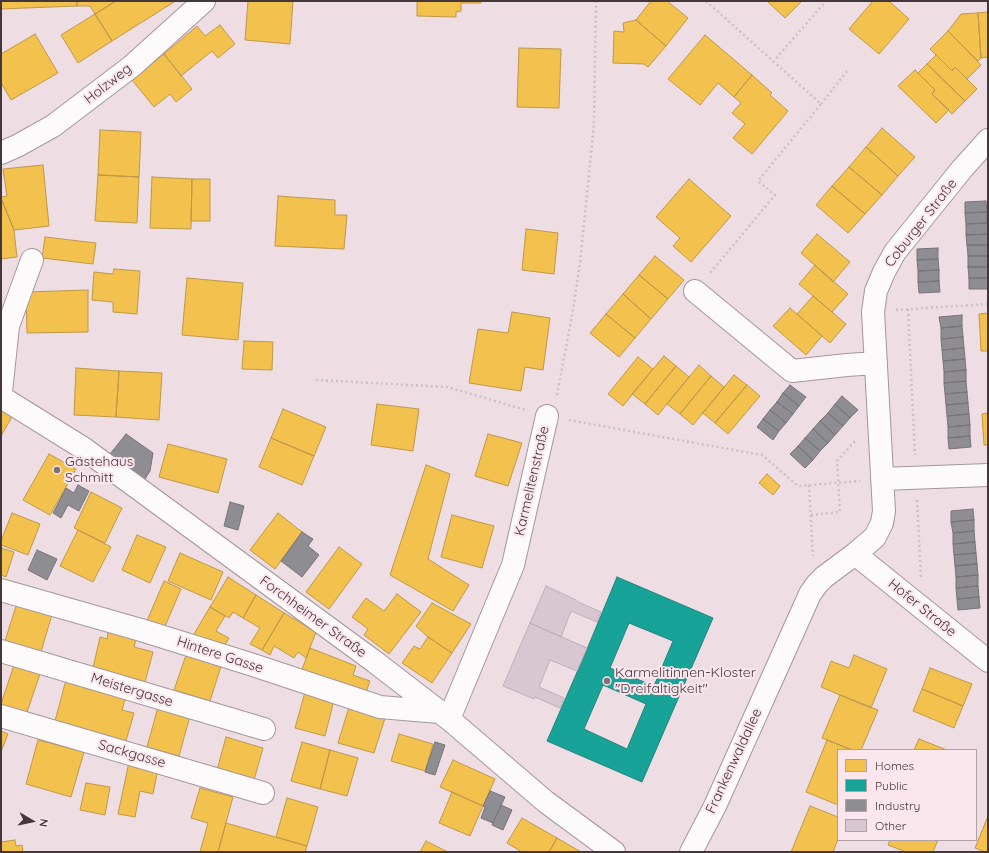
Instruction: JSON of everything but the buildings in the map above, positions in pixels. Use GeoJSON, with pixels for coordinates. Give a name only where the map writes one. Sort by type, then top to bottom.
{"type":"FeatureCollection","features":[{"type":"Feature","properties":{"kind":"street","name":"Holzweg"},"geometry":{"type":"LineString","coordinates":[[1,152],[17,146],[53,126],[132,66],[204,1]]}},
{"type":"Feature","properties":{"kind":"street","name":"Coburger Straße"},"geometry":{"type":"LineString","coordinates":[[855,554],[875,537],[882,523],[884,511],[873,312],[876,291],[895,252],[988,140]]}},
{"type":"Feature","properties":{"kind":"street"},"geometry":{"type":"LineString","coordinates":[[1,392],[8,326],[32,260]]}},
{"type":"Feature","properties":{"kind":"street"},"geometry":{"type":"LineString","coordinates":[[695,291],[792,371],[876,363]]}},
{"type":"Feature","properties":{"kind":"street","name":"Forchheimer Straße"},"geometry":{"type":"LineString","coordinates":[[1,397],[82,448],[362,653],[444,715],[546,802],[614,852]]}},
{"type":"Feature","properties":{"kind":"street","name":"Karmelitenstraße"},"geometry":{"type":"LineString","coordinates":[[444,715],[513,565],[550,416]]}},
{"type":"Feature","properties":{"kind":"street"},"geometry":{"type":"LineString","coordinates":[[882,479],[988,475]]}},
{"type":"Feature","properties":{"kind":"street","name":"Hofer Straße"},"geometry":{"type":"LineString","coordinates":[[855,554],[988,661]]}},
{"type":"Feature","properties":{"kind":"street","name":"Frankenwaldallee"},"geometry":{"type":"LineString","coordinates":[[691,852],[715,806],[810,594],[824,577],[855,554]]}},
{"type":"Feature","properties":{"kind":"street","name":"Hintere Gasse"},"geometry":{"type":"LineString","coordinates":[[1,590],[148,632],[380,707],[444,715]]}},
{"type":"Feature","properties":{"kind":"street","name":"Meistergasse"},"geometry":{"type":"LineString","coordinates":[[1,651],[264,729]]}},
{"type":"Feature","properties":{"kind":"street","name":"Sackgasse"},"geometry":{"type":"LineString","coordinates":[[1,716],[263,793]]}},
{"type":"Feature","properties":{"kind":"path"},"geometry":{"type":"LineString","coordinates":[[596,1],[594,124],[580,263],[573,310],[550,416],[762,455],[798,486],[882,479]]}},
{"type":"Feature","properties":{"kind":"path"},"geometry":{"type":"LineString","coordinates":[[706,1],[821,104]]}},
{"type":"Feature","properties":{"kind":"path"},"geometry":{"type":"LineString","coordinates":[[773,62],[826,1]]}},
{"type":"Feature","properties":{"kind":"path"},"geometry":{"type":"LineString","coordinates":[[695,291],[775,195],[758,181],[846,71]]}},
{"type":"Feature","properties":{"kind":"path"},"geometry":{"type":"LineString","coordinates":[[873,312],[988,304]]}},
{"type":"Feature","properties":{"kind":"path","name":"Karmelitenstraße"},"geometry":{"type":"LineString","coordinates":[[316,380],[447,387],[550,416]]}},
{"type":"Feature","properties":{"kind":"path"},"geometry":{"type":"LineString","coordinates":[[811,515],[840,512],[837,461],[864,432],[880,431]]}},
{"type":"Feature","properties":{"kind":"path"},"geometry":{"type":"LineString","coordinates":[[809,485],[813,557]]}},
{"type":"Feature","properties":{"kind":"place","name":"Gästehaus Schmitt"},"geometry":{"type":"Point","coordinates":[57,470]}},
{"type":"Feature","properties":{"kind":"place","name":"Karmelitinnen-Kloster \"Dreifaltigkeit\""},"geometry":{"type":"Point","coordinates":[607,681]}}]}
